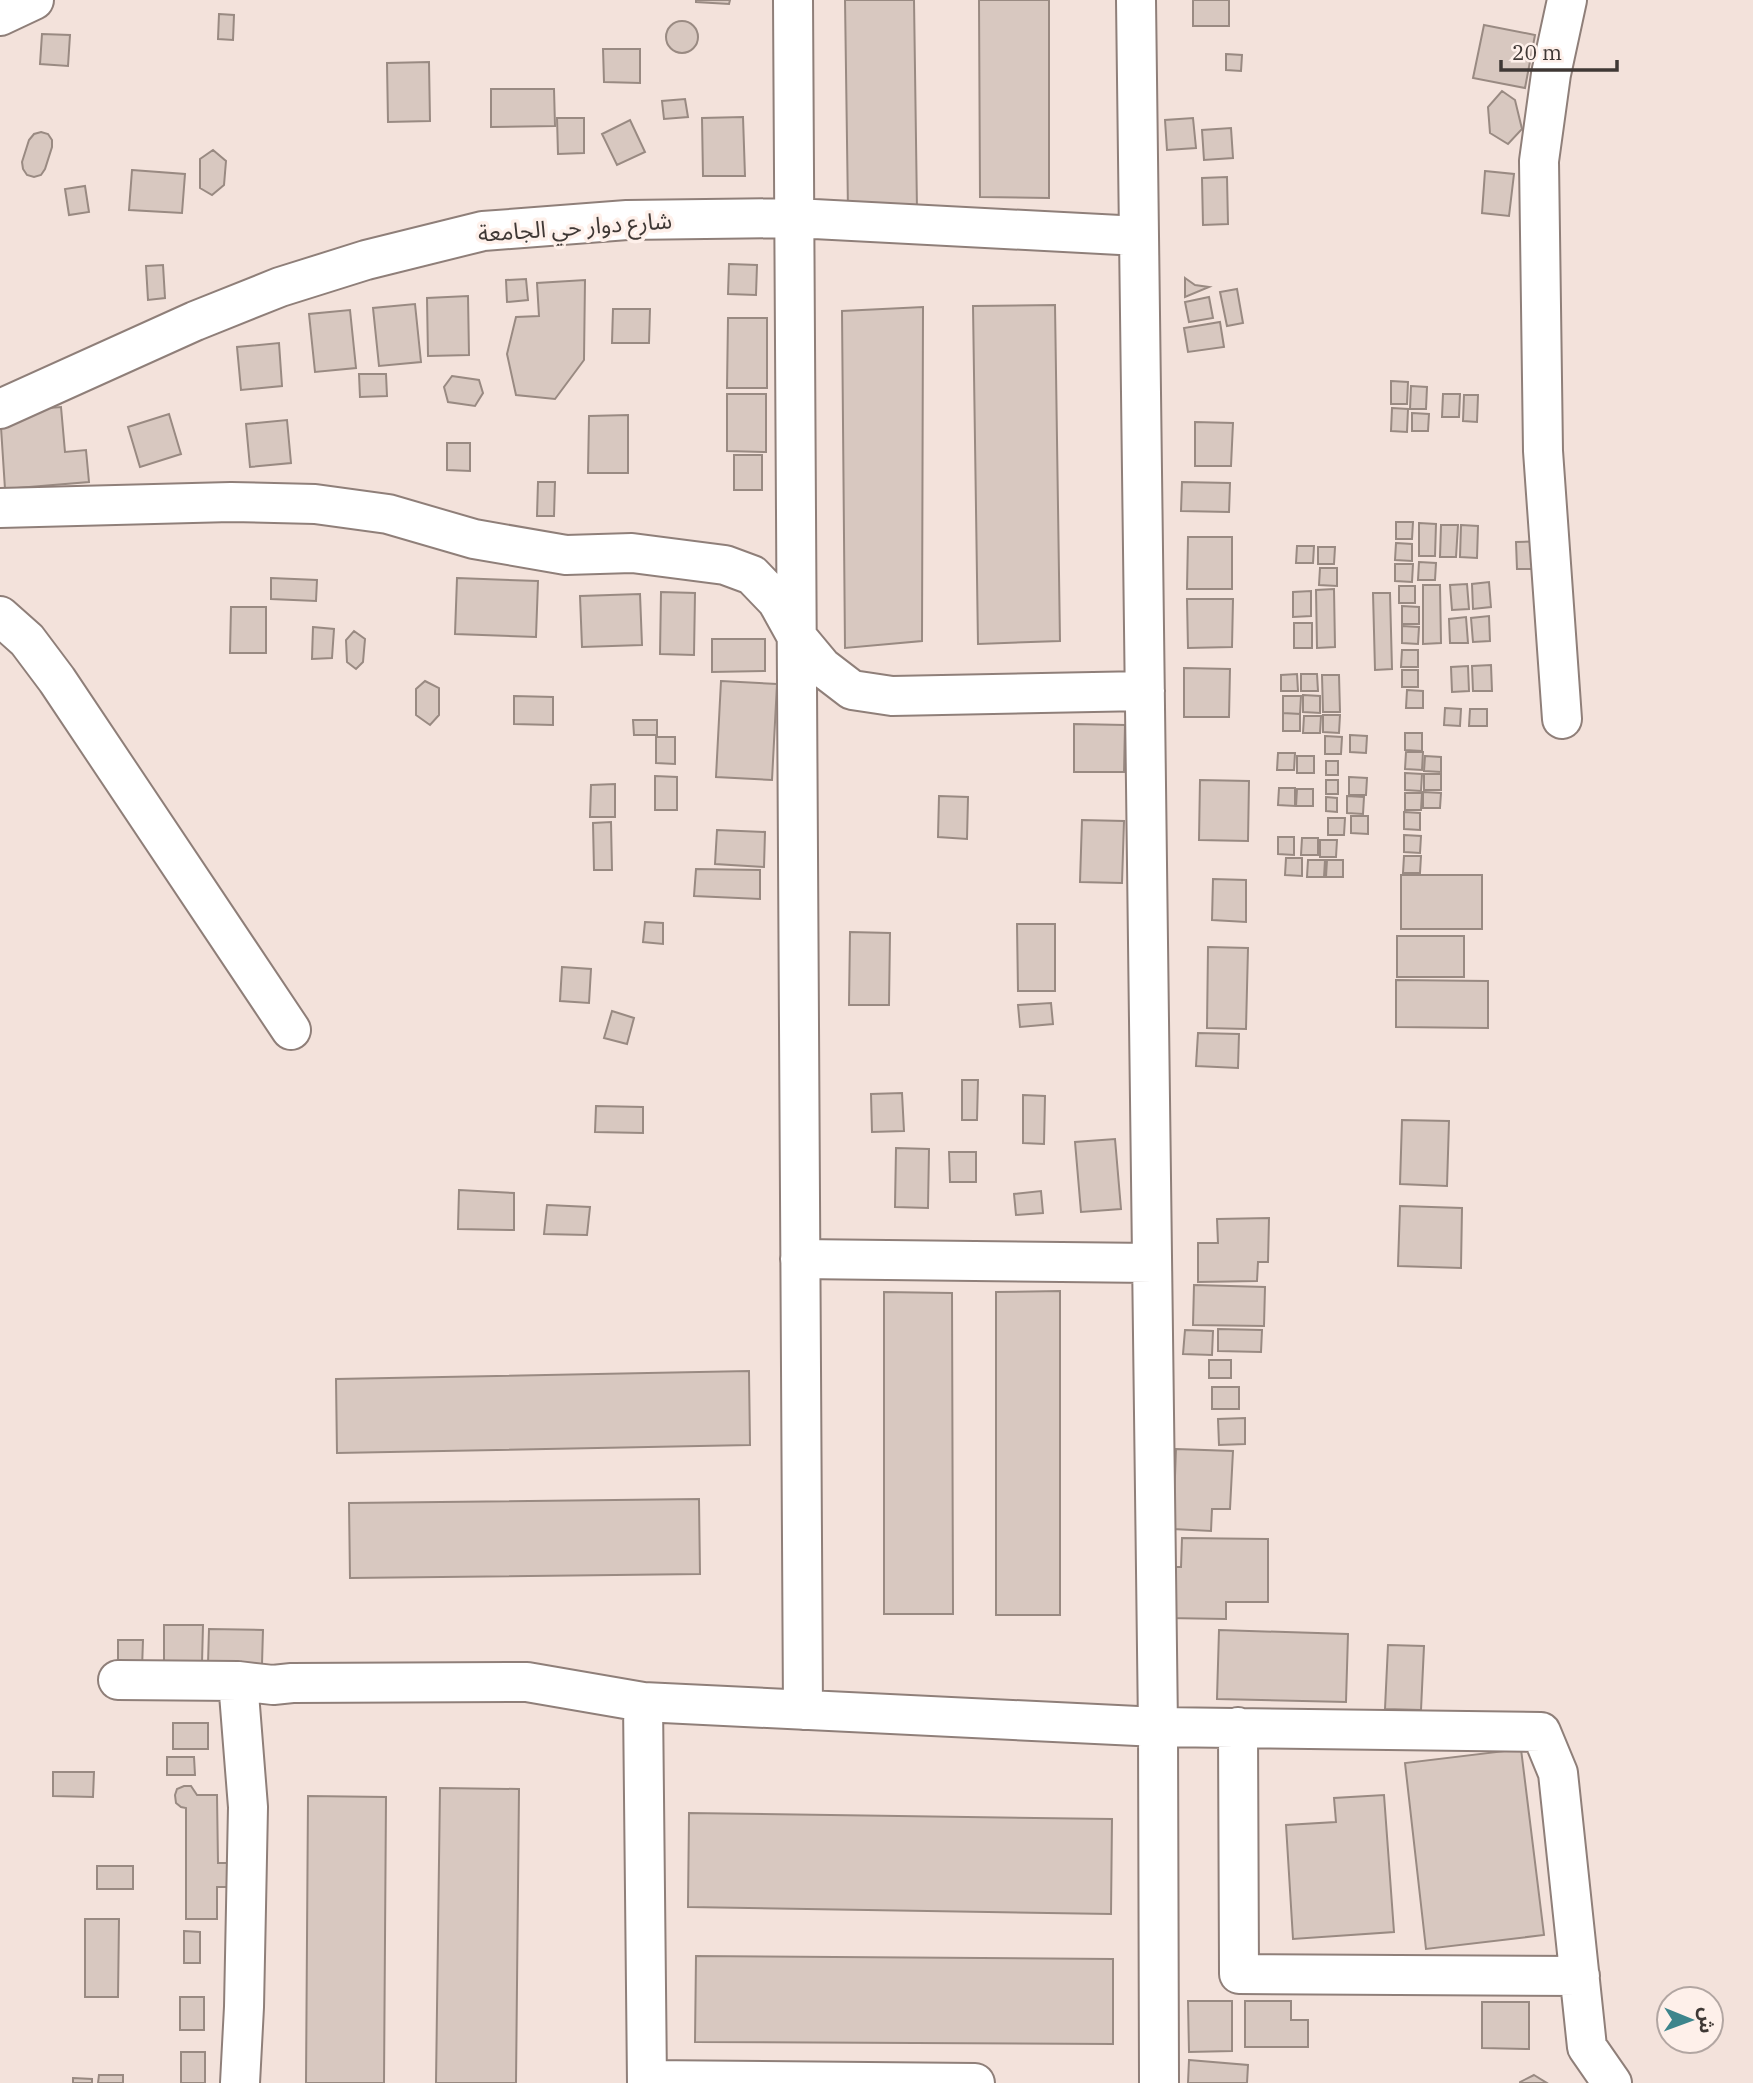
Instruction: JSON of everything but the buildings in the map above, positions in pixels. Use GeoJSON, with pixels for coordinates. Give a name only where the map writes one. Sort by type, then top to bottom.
{"type":"FeatureCollection","features":[{"type":"Feature","properties":{"kind":"street"},"geometry":{"type":"LineString","coordinates":[[0,16],[34,0]]}},
{"type":"Feature","properties":{"kind":"street"},"geometry":{"type":"LineString","coordinates":[[793,0],[803,1710]]}},
{"type":"Feature","properties":{"kind":"street"},"geometry":{"type":"LineString","coordinates":[[1136,0],[1158,1727],[1159,2083]]}},
{"type":"Feature","properties":{"kind":"street"},"geometry":{"type":"LineString","coordinates":[[1562,719],[1543,451],[1539,161],[1551,74],[1567,0]]}},
{"type":"Feature","properties":{"kind":"street","name":"شارع دوار حي الجامعة"},"geometry":{"type":"LineString","coordinates":[[0,409],[195,321],[280,287],[366,260],[483,232],[627,220],[795,218],[1139,236]]}},
{"type":"Feature","properties":{"kind":"street"},"geometry":{"type":"LineString","coordinates":[[0,508],[231,502],[315,504],[388,514],[474,539],[566,555],[632,553],[724,565],[752,575],[777,601],[797,637],[822,667],[852,690],[892,696],[1144,691]]}},
{"type":"Feature","properties":{"kind":"street"},"geometry":{"type":"LineString","coordinates":[[0,616],[27,640],[57,680],[291,1030]]}},
{"type":"Feature","properties":{"kind":"street"},"geometry":{"type":"LineString","coordinates":[[800,1259],[1152,1263]]}},
{"type":"Feature","properties":{"kind":"street"},"geometry":{"type":"LineString","coordinates":[[118,1680],[238,1681],[273,1685],[527,1682],[643,1702],[803,1710],[1158,1727],[1541,1732],[1558,1773],[1587,2047],[1574,2083]]}},
{"type":"Feature","properties":{"kind":"street"},"geometry":{"type":"LineString","coordinates":[[238,1681],[248,1807],[240,2083]]}},
{"type":"Feature","properties":{"kind":"street"},"geometry":{"type":"LineString","coordinates":[[643,1702],[647,2081],[975,2083]]}},
{"type":"Feature","properties":{"kind":"street"},"geometry":{"type":"LineString","coordinates":[[1238,1727],[1239,1974],[1580,1976]]}},
{"type":"Feature","properties":{"kind":"street"},"geometry":{"type":"LineString","coordinates":[[1587,2047],[1612,2083]]}}]}
